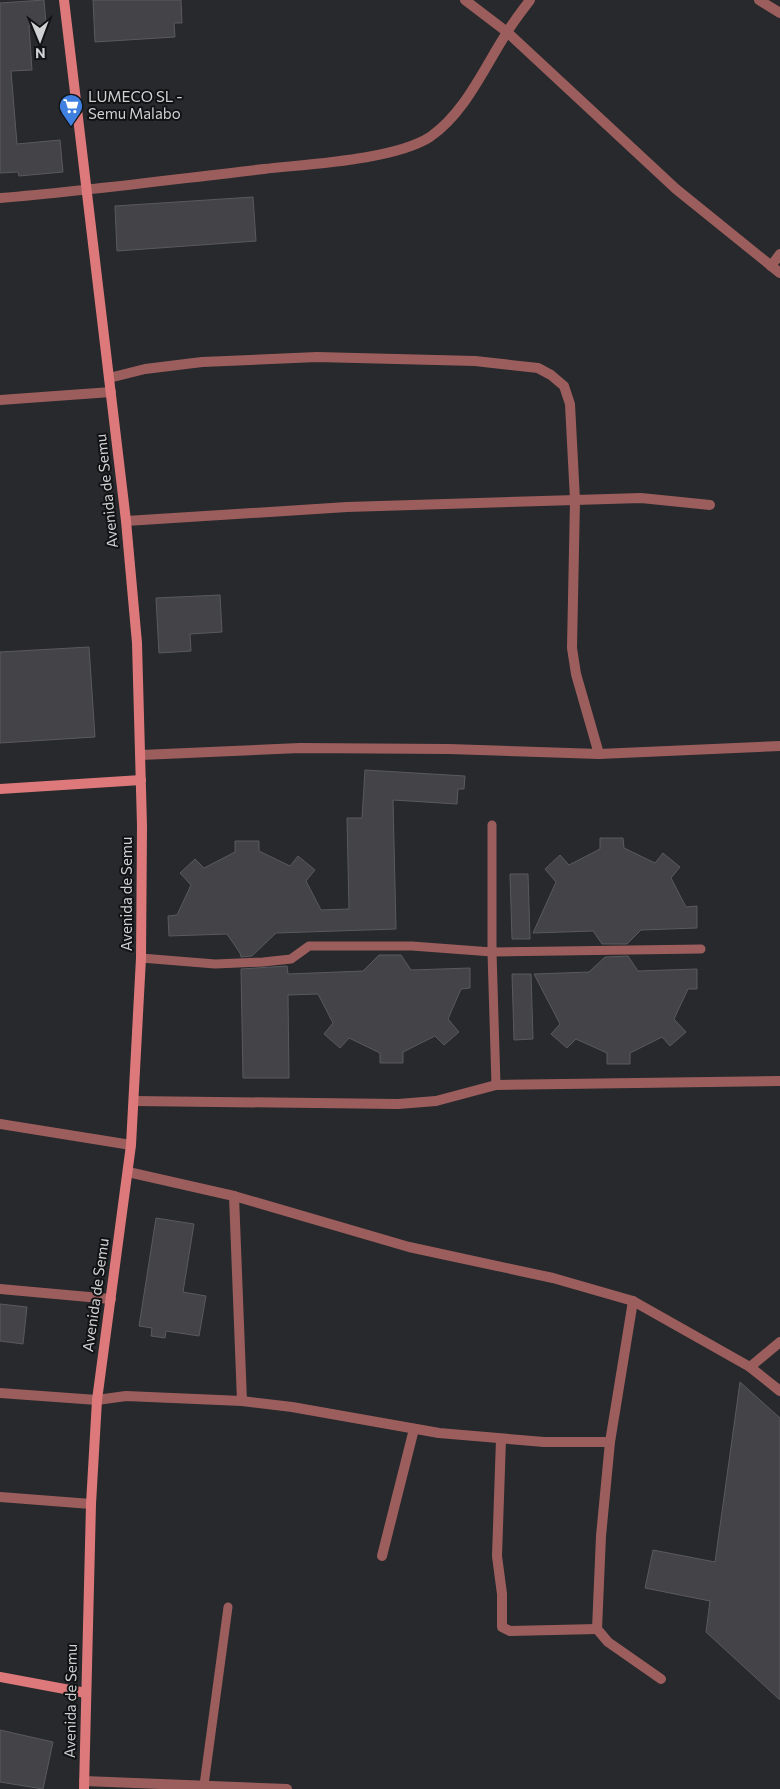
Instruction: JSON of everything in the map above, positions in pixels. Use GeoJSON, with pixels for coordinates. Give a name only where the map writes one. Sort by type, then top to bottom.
{"type":"FeatureCollection","features":[{"type":"Feature","properties":{"kind":"main road","name":"Avenida de Semu"},"geometry":{"type":"LineString","coordinates":[[64,0],[126,522],[137,643],[141,755],[141,958],[134,1101],[128,1172],[97,1400],[91,1504],[84,1785]]}},
{"type":"Feature","properties":{"kind":"main road"},"geometry":{"type":"LineString","coordinates":[[0,789],[140,780]]}},
{"type":"Feature","properties":{"kind":"main road"},"geometry":{"type":"LineString","coordinates":[[0,1678],[86,1693]]}},
{"type":"Feature","properties":{"kind":"street"},"geometry":{"type":"LineString","coordinates":[[465,0],[507,32],[676,189],[780,273]]}},
{"type":"Feature","properties":{"kind":"street"},"geometry":{"type":"LineString","coordinates":[[0,198],[86,191],[329,162],[383,154],[415,145],[444,126],[466,99],[507,32],[530,0]]}},
{"type":"Feature","properties":{"kind":"street"},"geometry":{"type":"LineString","coordinates":[[759,0],[780,13]]}},
{"type":"Feature","properties":{"kind":"street"},"geometry":{"type":"LineString","coordinates":[[771,266],[780,254]]}},
{"type":"Feature","properties":{"kind":"street"},"geometry":{"type":"LineString","coordinates":[[109,378],[175,365],[247,359],[308,358],[475,360],[538,368],[551,375],[564,386],[570,404],[576,500],[572,648],[576,674],[598,754]]}},
{"type":"Feature","properties":{"kind":"street"},"geometry":{"type":"LineString","coordinates":[[0,400],[111,392]]}},
{"type":"Feature","properties":{"kind":"street"},"geometry":{"type":"LineString","coordinates":[[126,522],[347,507],[641,498],[710,505]]}},
{"type":"Feature","properties":{"kind":"street"},"geometry":{"type":"LineString","coordinates":[[141,755],[300,748],[449,749],[598,754],[780,746]]}},
{"type":"Feature","properties":{"kind":"street"},"geometry":{"type":"LineString","coordinates":[[134,1101],[398,1104],[436,1101],[496,1085],[780,1081]]}},
{"type":"Feature","properties":{"kind":"street"},"geometry":{"type":"LineString","coordinates":[[0,1124],[131,1145]]}},
{"type":"Feature","properties":{"kind":"street"},"geometry":{"type":"LineString","coordinates":[[128,1172],[234,1196],[409,1247],[553,1278],[633,1301],[750,1367],[780,1391]]}},
{"type":"Feature","properties":{"kind":"street"},"geometry":{"type":"LineString","coordinates":[[234,1196],[242,1401]]}},
{"type":"Feature","properties":{"kind":"street"},"geometry":{"type":"LineString","coordinates":[[0,1289],[111,1299]]}},
{"type":"Feature","properties":{"kind":"street"},"geometry":{"type":"LineString","coordinates":[[633,1301],[610,1442],[601,1536],[597,1629],[608,1642],[661,1679]]}},
{"type":"Feature","properties":{"kind":"street"},"geometry":{"type":"LineString","coordinates":[[750,1367],[780,1342]]}},
{"type":"Feature","properties":{"kind":"street"},"geometry":{"type":"LineString","coordinates":[[0,1393],[97,1400],[126,1396],[242,1401],[292,1407],[414,1429],[501,1439],[552,1442],[610,1442]]}},
{"type":"Feature","properties":{"kind":"street"},"geometry":{"type":"LineString","coordinates":[[382,1556],[414,1429]]}},
{"type":"Feature","properties":{"kind":"street"},"geometry":{"type":"LineString","coordinates":[[501,1439],[496,1556],[502,1594],[502,1627],[510,1631],[597,1629]]}},
{"type":"Feature","properties":{"kind":"street"},"geometry":{"type":"LineString","coordinates":[[0,1497],[91,1504]]}},
{"type":"Feature","properties":{"kind":"street"},"geometry":{"type":"LineString","coordinates":[[84,1785],[204,1785],[287,1789]]}},
{"type":"Feature","properties":{"kind":"lane"},"geometry":{"type":"LineString","coordinates":[[492,825],[492,952],[496,1085]]}},
{"type":"Feature","properties":{"kind":"lane"},"geometry":{"type":"LineString","coordinates":[[141,958],[215,964],[263,962],[291,959],[309,946],[412,946],[492,952],[702,949]]}},
{"type":"Feature","properties":{"kind":"lane"},"geometry":{"type":"LineString","coordinates":[[204,1785],[228,1607]]}},
{"type":"Feature","properties":{"kind":"building"},"geometry":{"type":"Polygon","coordinates":[[[44,0],[46,24],[29,26],[32,70],[11,71],[17,144],[60,140],[63,172],[19,176],[18,172],[0,173],[0,3],[44,0]]]}},
{"type":"Feature","properties":{"kind":"building"},"geometry":{"type":"Polygon","coordinates":[[[93,0],[181,0],[182,23],[174,23],[175,37],[95,42],[93,0]]]}},
{"type":"Feature","properties":{"kind":"building"},"geometry":{"type":"Polygon","coordinates":[[[253,197],[256,241],[117,251],[115,206],[253,197]]]}},
{"type":"Feature","properties":{"kind":"building"},"geometry":{"type":"Polygon","coordinates":[[[220,595],[222,632],[190,634],[191,651],[159,653],[156,598],[220,595]]]}},
{"type":"Feature","properties":{"kind":"building"},"geometry":{"type":"Polygon","coordinates":[[[89,647],[95,737],[0,743],[0,652],[89,647]]]}},
{"type":"Feature","properties":{"kind":"building"},"geometry":{"type":"Polygon","coordinates":[[[365,770],[465,776],[464,789],[458,789],[457,804],[393,800],[396,929],[276,933],[252,956],[241,957],[227,934],[169,936],[168,916],[177,915],[191,885],[180,873],[195,859],[204,868],[235,852],[235,841],[259,841],[259,851],[290,866],[298,856],[315,870],[306,881],[321,910],[349,909],[347,818],[362,818],[365,770]]]}},
{"type":"Feature","properties":{"kind":"building"},"geometry":{"type":"Polygon","coordinates":[[[600,838],[623,838],[624,848],[655,863],[663,853],[680,867],[671,878],[686,907],[697,906],[697,928],[641,930],[627,944],[602,944],[593,931],[533,933],[556,882],[545,869],[560,855],[569,865],[600,849],[600,838]]]}},
{"type":"Feature","properties":{"kind":"building"},"geometry":{"type":"Polygon","coordinates":[[[510,874],[528,874],[530,939],[512,939],[510,874]]]}},
{"type":"Feature","properties":{"kind":"building"},"geometry":{"type":"Polygon","coordinates":[[[379,955],[401,955],[411,970],[470,968],[470,988],[461,989],[448,1019],[459,1032],[444,1045],[435,1036],[403,1052],[403,1063],[380,1063],[380,1053],[349,1038],[340,1048],[324,1034],[333,1023],[318,994],[288,995],[289,1078],[243,1078],[241,969],[287,966],[288,974],[363,971],[379,955]]]}},
{"type":"Feature","properties":{"kind":"building"},"geometry":{"type":"Polygon","coordinates":[[[628,956],[638,971],[697,969],[697,989],[688,989],[674,1019],[686,1032],[670,1046],[662,1037],[630,1053],[630,1064],[607,1064],[607,1053],[576,1039],[567,1048],[551,1034],[560,1024],[534,974],[589,972],[605,957],[628,956]]]}},
{"type":"Feature","properties":{"kind":"building"},"geometry":{"type":"Polygon","coordinates":[[[512,974],[531,974],[533,1039],[514,1040],[512,974]]]}},
{"type":"Feature","properties":{"kind":"building"},"geometry":{"type":"Polygon","coordinates":[[[156,1218],[194,1224],[183,1292],[206,1296],[199,1336],[166,1331],[165,1338],[151,1336],[152,1328],[139,1326],[156,1218]]]}},
{"type":"Feature","properties":{"kind":"building"},"geometry":{"type":"Polygon","coordinates":[[[0,1304],[27,1307],[23,1344],[0,1341],[0,1304]]]}},
{"type":"Feature","properties":{"kind":"building"},"geometry":{"type":"Polygon","coordinates":[[[740,1382],[780,1418],[780,1700],[706,1632],[710,1601],[645,1588],[653,1550],[715,1562],[740,1382]]]}},
{"type":"Feature","properties":{"kind":"building"},"geometry":{"type":"Polygon","coordinates":[[[0,1730],[53,1742],[43,1789],[0,1782],[0,1730]]]}},
{"type":"Feature","properties":{"kind":"place","name":"LUMECO SL - Semu Malabo"},"geometry":{"type":"Point","coordinates":[71,127]}}]}
